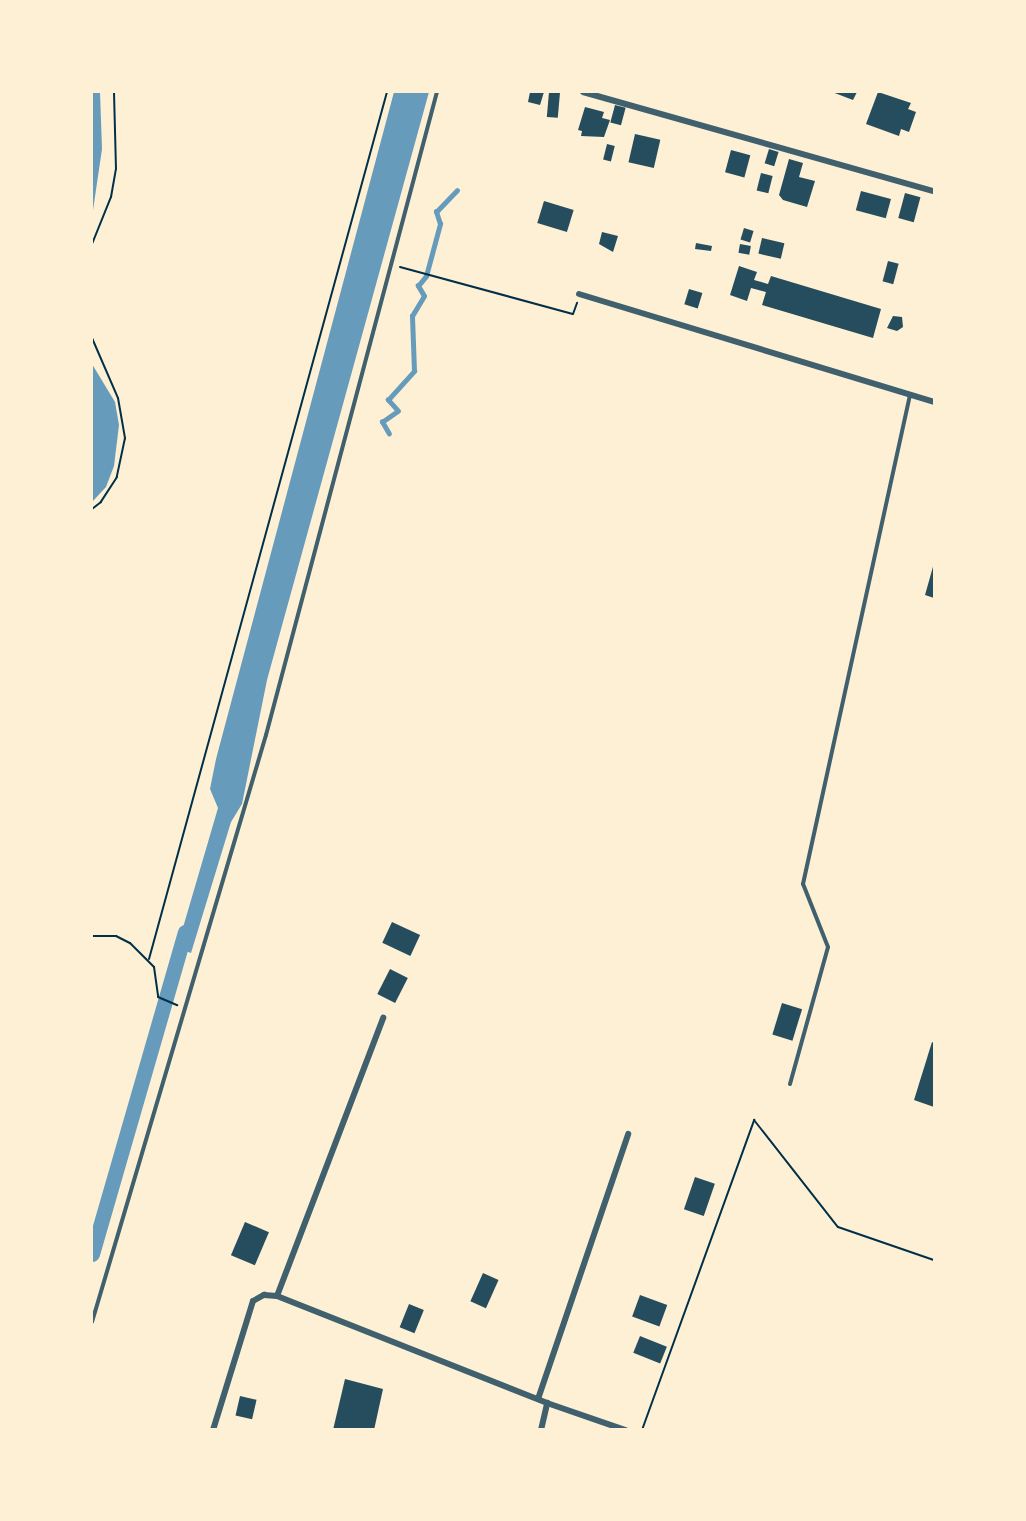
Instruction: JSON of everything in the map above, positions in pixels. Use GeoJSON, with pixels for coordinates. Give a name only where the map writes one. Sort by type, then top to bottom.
{"type":"FeatureCollection","features":[{"type":"Feature","properties":{"kind":"street"},"geometry":{"type":"LineString","coordinates":[[583,92],[934,191]]}},
{"type":"Feature","properties":{"kind":"street"},"geometry":{"type":"LineString","coordinates":[[579,294],[934,402]]}},
{"type":"Feature","properties":{"kind":"street"},"geometry":{"type":"LineString","coordinates":[[278,1296],[383,1018]]}},
{"type":"Feature","properties":{"kind":"street"},"geometry":{"type":"LineString","coordinates":[[538,1399],[628,1134]]}},
{"type":"Feature","properties":{"kind":"street"},"geometry":{"type":"LineString","coordinates":[[213,1430],[253,1301],[264,1295],[278,1296],[547,1403],[625,1430]]}},
{"type":"Feature","properties":{"kind":"street"},"geometry":{"type":"LineString","coordinates":[[541,1430],[547,1403]]}},
{"type":"Feature","properties":{"kind":"lane"},"geometry":{"type":"LineString","coordinates":[[92,1322],[266,735],[437,92]]}},
{"type":"Feature","properties":{"kind":"lane"},"geometry":{"type":"LineString","coordinates":[[790,1084],[828,947],[803,884],[911,394]]}},
{"type":"Feature","properties":{"kind":"path"},"geometry":{"type":"LineString","coordinates":[[92,244],[111,197],[116,169],[114,92]]}},
{"type":"Feature","properties":{"kind":"path"},"geometry":{"type":"LineString","coordinates":[[149,959],[387,92]]}},
{"type":"Feature","properties":{"kind":"path"},"geometry":{"type":"LineString","coordinates":[[391,266],[430,273],[573,314],[579,294]]}},
{"type":"Feature","properties":{"kind":"path"},"geometry":{"type":"LineString","coordinates":[[92,338],[118,398],[125,438],[117,477],[101,502],[92,509]]}},
{"type":"Feature","properties":{"kind":"path"},"geometry":{"type":"LineString","coordinates":[[92,936],[116,936],[149,959],[158,974],[160,999],[166,1001]]}},
{"type":"Feature","properties":{"kind":"path"},"geometry":{"type":"LineString","coordinates":[[642,1430],[754,1120],[838,1227],[934,1260]]}},
{"type":"Feature","properties":{"kind":"water"},"geometry":{"type":"Polygon","coordinates":[[[92,92],[100,92],[102,149],[92,217],[92,92]]]}},
{"type":"Feature","properties":{"kind":"water"},"geometry":{"type":"Polygon","coordinates":[[[394,92],[429,92],[267,680],[242,804],[231,822],[191,953],[177,948],[218,808],[210,789],[216,759],[394,92]]]}},
{"type":"Feature","properties":{"kind":"water"},"geometry":{"type":"Polygon","coordinates":[[[92,364],[115,402],[119,425],[114,466],[106,487],[92,502],[92,364]]]}},
{"type":"Feature","properties":{"kind":"building"},"geometry":{"type":"Polygon","coordinates":[[[530,92],[544,92],[540,105],[528,102],[530,92]]]}},
{"type":"Feature","properties":{"kind":"building"},"geometry":{"type":"Polygon","coordinates":[[[549,92],[560,93],[558,118],[547,117],[549,92]]]}},
{"type":"Feature","properties":{"kind":"building"},"geometry":{"type":"Polygon","coordinates":[[[832,92],[857,92],[853,100],[832,92]]]}},
{"type":"Feature","properties":{"kind":"building"},"geometry":{"type":"Polygon","coordinates":[[[878,92],[911,103],[908,109],[916,112],[909,132],[901,129],[899,136],[866,124],[878,92]]]}},
{"type":"Feature","properties":{"kind":"building"},"geometry":{"type":"Polygon","coordinates":[[[615,105],[626,108],[621,125],[610,122],[615,105]]]}},
{"type":"Feature","properties":{"kind":"building"},"geometry":{"type":"Polygon","coordinates":[[[585,107],[604,112],[602,118],[610,120],[604,137],[581,136],[582,131],[578,130],[585,107]]]}},
{"type":"Feature","properties":{"kind":"building"},"geometry":{"type":"Polygon","coordinates":[[[635,134],[660,140],[654,168],[628,162],[635,134]]]}},
{"type":"Feature","properties":{"kind":"building"},"geometry":{"type":"Polygon","coordinates":[[[607,144],[615,146],[611,161],[603,160],[607,144]]]}},
{"type":"Feature","properties":{"kind":"building"},"geometry":{"type":"Polygon","coordinates":[[[769,149],[779,152],[774,166],[765,163],[769,149]]]}},
{"type":"Feature","properties":{"kind":"building"},"geometry":{"type":"Polygon","coordinates":[[[731,150],[750,155],[744,177],[725,172],[731,150]]]}},
{"type":"Feature","properties":{"kind":"building"},"geometry":{"type":"Polygon","coordinates":[[[789,159],[803,163],[799,177],[815,181],[807,207],[783,200],[779,195],[789,159]]]}},
{"type":"Feature","properties":{"kind":"building"},"geometry":{"type":"Polygon","coordinates":[[[761,173],[773,176],[768,193],[757,190],[761,173]]]}},
{"type":"Feature","properties":{"kind":"building"},"geometry":{"type":"Polygon","coordinates":[[[861,191],[891,199],[886,218],[856,210],[861,191]]]}},
{"type":"Feature","properties":{"kind":"building"},"geometry":{"type":"Polygon","coordinates":[[[905,193],[920,197],[914,222],[898,218],[905,193]]]}},
{"type":"Feature","properties":{"kind":"building"},"geometry":{"type":"Polygon","coordinates":[[[544,201],[574,210],[567,232],[537,223],[544,201]]]}},
{"type":"Feature","properties":{"kind":"building"},"geometry":{"type":"Polygon","coordinates":[[[744,228],[754,231],[750,242],[740,239],[744,228]]]}},
{"type":"Feature","properties":{"kind":"building"},"geometry":{"type":"Polygon","coordinates":[[[602,232],[618,236],[613,252],[599,244],[602,232]]]}},
{"type":"Feature","properties":{"kind":"building"},"geometry":{"type":"Polygon","coordinates":[[[762,238],[784,243],[781,259],[758,254],[762,238]]]}},
{"type":"Feature","properties":{"kind":"building"},"geometry":{"type":"Polygon","coordinates":[[[696,243],[712,246],[711,251],[695,249],[696,243]]]}},
{"type":"Feature","properties":{"kind":"building"},"geometry":{"type":"Polygon","coordinates":[[[740,244],[751,246],[749,255],[738,253],[740,244]]]}},
{"type":"Feature","properties":{"kind":"building"},"geometry":{"type":"Polygon","coordinates":[[[888,261],[899,264],[893,284],[883,281],[888,261]]]}},
{"type":"Feature","properties":{"kind":"building"},"geometry":{"type":"Polygon","coordinates":[[[739,266],[757,272],[754,280],[768,284],[771,276],[881,309],[873,338],[762,305],[766,292],[751,288],[747,301],[730,295],[739,266]]]}},
{"type":"Feature","properties":{"kind":"building"},"geometry":{"type":"Polygon","coordinates":[[[689,289],[702,293],[698,308],[684,304],[689,289]]]}},
{"type":"Feature","properties":{"kind":"building"},"geometry":{"type":"Polygon","coordinates":[[[893,316],[902,317],[903,327],[897,331],[887,328],[893,316]]]}},
{"type":"Feature","properties":{"kind":"building"},"geometry":{"type":"Polygon","coordinates":[[[934,563],[934,598],[925,595],[934,563]]]}},
{"type":"Feature","properties":{"kind":"building"},"geometry":{"type":"Polygon","coordinates":[[[392,922],[420,935],[410,956],[382,943],[392,922]]]}},
{"type":"Feature","properties":{"kind":"building"},"geometry":{"type":"Polygon","coordinates":[[[390,969],[408,978],[395,1003],[377,994],[390,969]]]}},
{"type":"Feature","properties":{"kind":"building"},"geometry":{"type":"Polygon","coordinates":[[[782,1003],[802,1009],[792,1041],[772,1035],[782,1003]]]}},
{"type":"Feature","properties":{"kind":"building"},"geometry":{"type":"Polygon","coordinates":[[[932,1042],[934,1043],[934,1107],[914,1100],[932,1042]]]}},
{"type":"Feature","properties":{"kind":"building"},"geometry":{"type":"Polygon","coordinates":[[[695,1177],[715,1184],[704,1216],[684,1209],[695,1177]]]}},
{"type":"Feature","properties":{"kind":"building"},"geometry":{"type":"Polygon","coordinates":[[[245,1222],[269,1232],[255,1265],[231,1255],[245,1222]]]}},
{"type":"Feature","properties":{"kind":"building"},"geometry":{"type":"Polygon","coordinates":[[[483,1273],[499,1280],[486,1308],[470,1301],[483,1273]]]}},
{"type":"Feature","properties":{"kind":"building"},"geometry":{"type":"Polygon","coordinates":[[[640,1295],[667,1305],[659,1327],[632,1317],[640,1295]]]}},
{"type":"Feature","properties":{"kind":"building"},"geometry":{"type":"Polygon","coordinates":[[[409,1304],[424,1310],[414,1333],[400,1327],[409,1304]]]}},
{"type":"Feature","properties":{"kind":"building"},"geometry":{"type":"Polygon","coordinates":[[[640,1336],[667,1347],[660,1364],[633,1353],[640,1336]]]}},
{"type":"Feature","properties":{"kind":"building"},"geometry":{"type":"Polygon","coordinates":[[[345,1379],[383,1389],[374,1430],[333,1430],[345,1379]]]}},
{"type":"Feature","properties":{"kind":"building"},"geometry":{"type":"Polygon","coordinates":[[[240,1396],[257,1400],[252,1419],[236,1415],[240,1396]]]}},
{"type":"Feature","properties":{"kind":"waterway"},"geometry":{"type":"LineString","coordinates":[[389,434],[382,422],[398,411],[388,400],[414,371],[412,316],[424,296],[418,286],[426,276],[440,224],[436,212],[457,190]]}},
{"type":"Feature","properties":{"kind":"waterway"},"geometry":{"type":"LineString","coordinates":[[92,1254],[185,932]]}}]}
